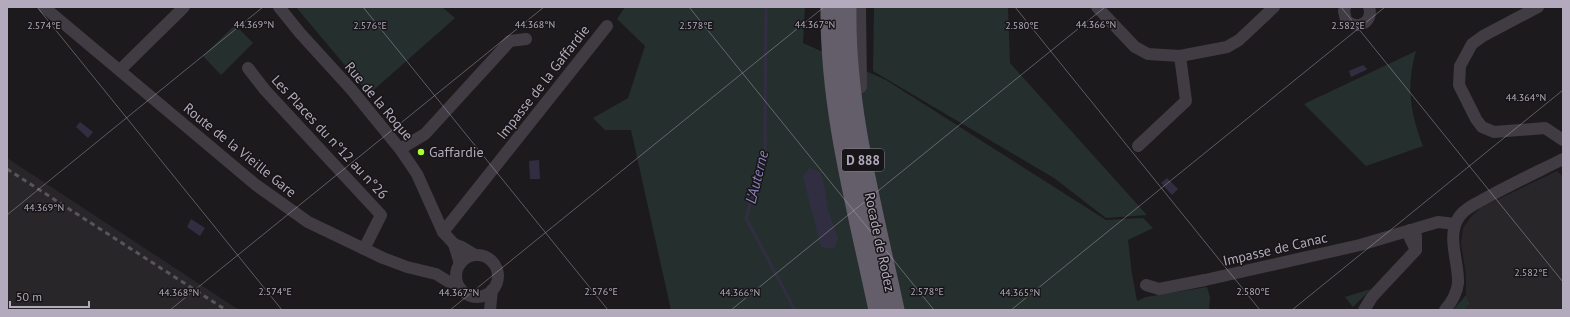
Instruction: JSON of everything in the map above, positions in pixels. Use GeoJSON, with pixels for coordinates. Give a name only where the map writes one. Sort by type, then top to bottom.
{"type":"FeatureCollection","features":[{"type":"Feature","properties":{"kind":"highway","name":"Rocade de Rodez"},"geometry":{"type":"LineString","coordinates":[[831,7],[833,66],[839,122],[879,310]]}},
{"type":"Feature","properties":{"kind":"highway","name":"Rocade de Rodez"},"geometry":{"type":"LineString","coordinates":[[846,7],[850,91],[855,125],[894,310]]}},
{"type":"Feature","properties":{"kind":"highway"},"geometry":{"type":"LineString","coordinates":[[861,87],[878,192],[891,254],[900,310]]}},
{"type":"Feature","properties":{"kind":"street","name":"Route de la Vieille Gare"},"geometry":{"type":"LineString","coordinates":[[44,7],[256,185],[308,222],[406,267],[441,276],[449,282],[458,284]]}},
{"type":"Feature","properties":{"kind":"street"},"geometry":{"type":"LineString","coordinates":[[120,70],[184,7]]}},
{"type":"Feature","properties":{"kind":"street","name":"Rue de la Roque"},"geometry":{"type":"LineString","coordinates":[[279,7],[400,149],[417,174],[443,232],[454,244],[475,255]]}},
{"type":"Feature","properties":{"kind":"street"},"geometry":{"type":"LineString","coordinates":[[860,7],[861,87]]}},
{"type":"Feature","properties":{"kind":"street"},"geometry":{"type":"LineString","coordinates":[[1097,7],[1135,47],[1148,54],[1180,56],[1227,47],[1239,40],[1274,7]]}},
{"type":"Feature","properties":{"kind":"street"},"geometry":{"type":"LineString","coordinates":[[1345,7],[1344,16],[1346,20],[1357,26],[1366,22],[1370,14],[1369,7]]}},
{"type":"Feature","properties":{"kind":"street"},"geometry":{"type":"LineString","coordinates":[[1538,7],[1483,36],[1472,44],[1460,66],[1459,85],[1472,113],[1482,126],[1494,132],[1545,128],[1563,140]]}},
{"type":"Feature","properties":{"kind":"street","name":"Impasse de la Gaffardie"},"geometry":{"type":"LineString","coordinates":[[443,232],[607,26]]}},
{"type":"Feature","properties":{"kind":"street"},"geometry":{"type":"LineString","coordinates":[[400,149],[425,134],[510,41],[526,39]]}},
{"type":"Feature","properties":{"kind":"street"},"geometry":{"type":"LineString","coordinates":[[1138,146],[1186,101],[1180,56]]}},
{"type":"Feature","properties":{"kind":"street","name":"Les Places du n°12 au n°26"},"geometry":{"type":"LineString","coordinates":[[248,68],[266,90],[381,215],[364,249]]}},
{"type":"Feature","properties":{"kind":"street"},"geometry":{"type":"LineString","coordinates":[[1445,310],[1451,303],[1458,283],[1454,244],[1455,224],[1460,215],[1503,189],[1563,159]]}},
{"type":"Feature","properties":{"kind":"street","name":"Impasse de Canac"},"geometry":{"type":"LineString","coordinates":[[1146,285],[1159,289],[1213,279],[1360,245],[1438,222],[1455,224]]}},
{"type":"Feature","properties":{"kind":"street"},"geometry":{"type":"LineString","coordinates":[[1364,310],[1372,297],[1416,250],[1410,238],[1410,230]]}},
{"type":"Feature","properties":{"kind":"street","name":"Rue de la Roque"},"geometry":{"type":"LineString","coordinates":[[454,244],[458,267]]}},
{"type":"Feature","properties":{"kind":"street"},"geometry":{"type":"LineString","coordinates":[[441,276],[458,267],[464,260],[475,255],[488,258],[497,269],[498,280],[492,290],[489,310]]}},
{"type":"Feature","properties":{"kind":"street"},"geometry":{"type":"LineString","coordinates":[[458,267],[458,284],[464,293],[475,297],[481,297],[492,290]]}},
{"type":"Feature","properties":{"kind":"street"},"geometry":{"type":"LineString","coordinates":[[475,297],[489,310]]}},
{"type":"Feature","properties":{"kind":"shaded area"},"geometry":{"type":"Polygon","coordinates":[[[296,7],[442,7],[455,18],[369,94],[296,7]]]}},
{"type":"Feature","properties":{"kind":"shaded area"},"geometry":{"type":"Polygon","coordinates":[[[625,7],[805,7],[803,43],[886,80],[1106,220],[1143,218],[1153,228],[1128,240],[1137,301],[1146,297],[1207,287],[1210,297],[1209,310],[671,310],[631,130],[605,130],[593,118],[628,98],[645,46],[617,19],[625,7]]]}},
{"type":"Feature","properties":{"kind":"shaded area"},"geometry":{"type":"Polygon","coordinates":[[[874,7],[1008,7],[1010,63],[1147,215],[1106,218],[1054,178],[873,71],[874,7]]]}},
{"type":"Feature","properties":{"kind":"shaded area"},"geometry":{"type":"Polygon","coordinates":[[[235,25],[253,43],[221,75],[203,56],[235,25]]]}},
{"type":"Feature","properties":{"kind":"shaded area"},"geometry":{"type":"Polygon","coordinates":[[[1416,51],[1410,87],[1412,110],[1423,146],[1366,166],[1304,104],[1416,51]]]}},
{"type":"Feature","properties":{"kind":"shaded area"},"geometry":{"type":"Polygon","coordinates":[[[1363,65],[1367,69],[1351,77],[1349,71],[1363,65]]]}},
{"type":"Feature","properties":{"kind":"shaded area"},"geometry":{"type":"Polygon","coordinates":[[[80,122],[93,132],[88,138],[76,127],[80,122]]]}},
{"type":"Feature","properties":{"kind":"shaded area"},"geometry":{"type":"Polygon","coordinates":[[[7,158],[239,310],[7,310],[7,158]]]}},
{"type":"Feature","properties":{"kind":"shaded area"},"geometry":{"type":"Polygon","coordinates":[[[539,160],[540,179],[530,179],[529,161],[539,160]]]}},
{"type":"Feature","properties":{"kind":"shaded area"},"geometry":{"type":"Polygon","coordinates":[[[809,168],[820,172],[824,184],[828,210],[838,238],[834,249],[821,247],[803,177],[809,168]]]}},
{"type":"Feature","properties":{"kind":"shaded area"},"geometry":{"type":"Polygon","coordinates":[[[1557,171],[1563,177],[1563,310],[1465,310],[1470,304],[1466,295],[1466,275],[1461,243],[1463,228],[1480,208],[1557,171]]]}},
{"type":"Feature","properties":{"kind":"shaded area"},"geometry":{"type":"Polygon","coordinates":[[[1167,178],[1178,189],[1172,195],[1161,183],[1167,178]]]}},
{"type":"Feature","properties":{"kind":"shaded area"},"geometry":{"type":"Polygon","coordinates":[[[191,219],[205,228],[200,236],[187,227],[191,219]]]}},
{"type":"Feature","properties":{"kind":"shaded area"},"geometry":{"type":"Polygon","coordinates":[[[1371,289],[1353,307],[1345,297],[1371,289]]]}},
{"type":"Feature","properties":{"kind":"shaded area"},"geometry":{"type":"Polygon","coordinates":[[[1466,295],[1470,304],[1465,310],[1453,310],[1466,295]]]}},
{"type":"Feature","properties":{"kind":"waterway","name":"L'Auterne"},"geometry":{"type":"LineString","coordinates":[[766,7],[765,154],[746,218],[795,310]]}},
{"type":"Feature","properties":{"kind":"railway"},"geometry":{"type":"LineString","coordinates":[[7,169],[226,310]]}},
{"type":"Feature","properties":{"kind":"place","name":"Gaffardie"},"geometry":{"type":"Point","coordinates":[421,152]}}]}
